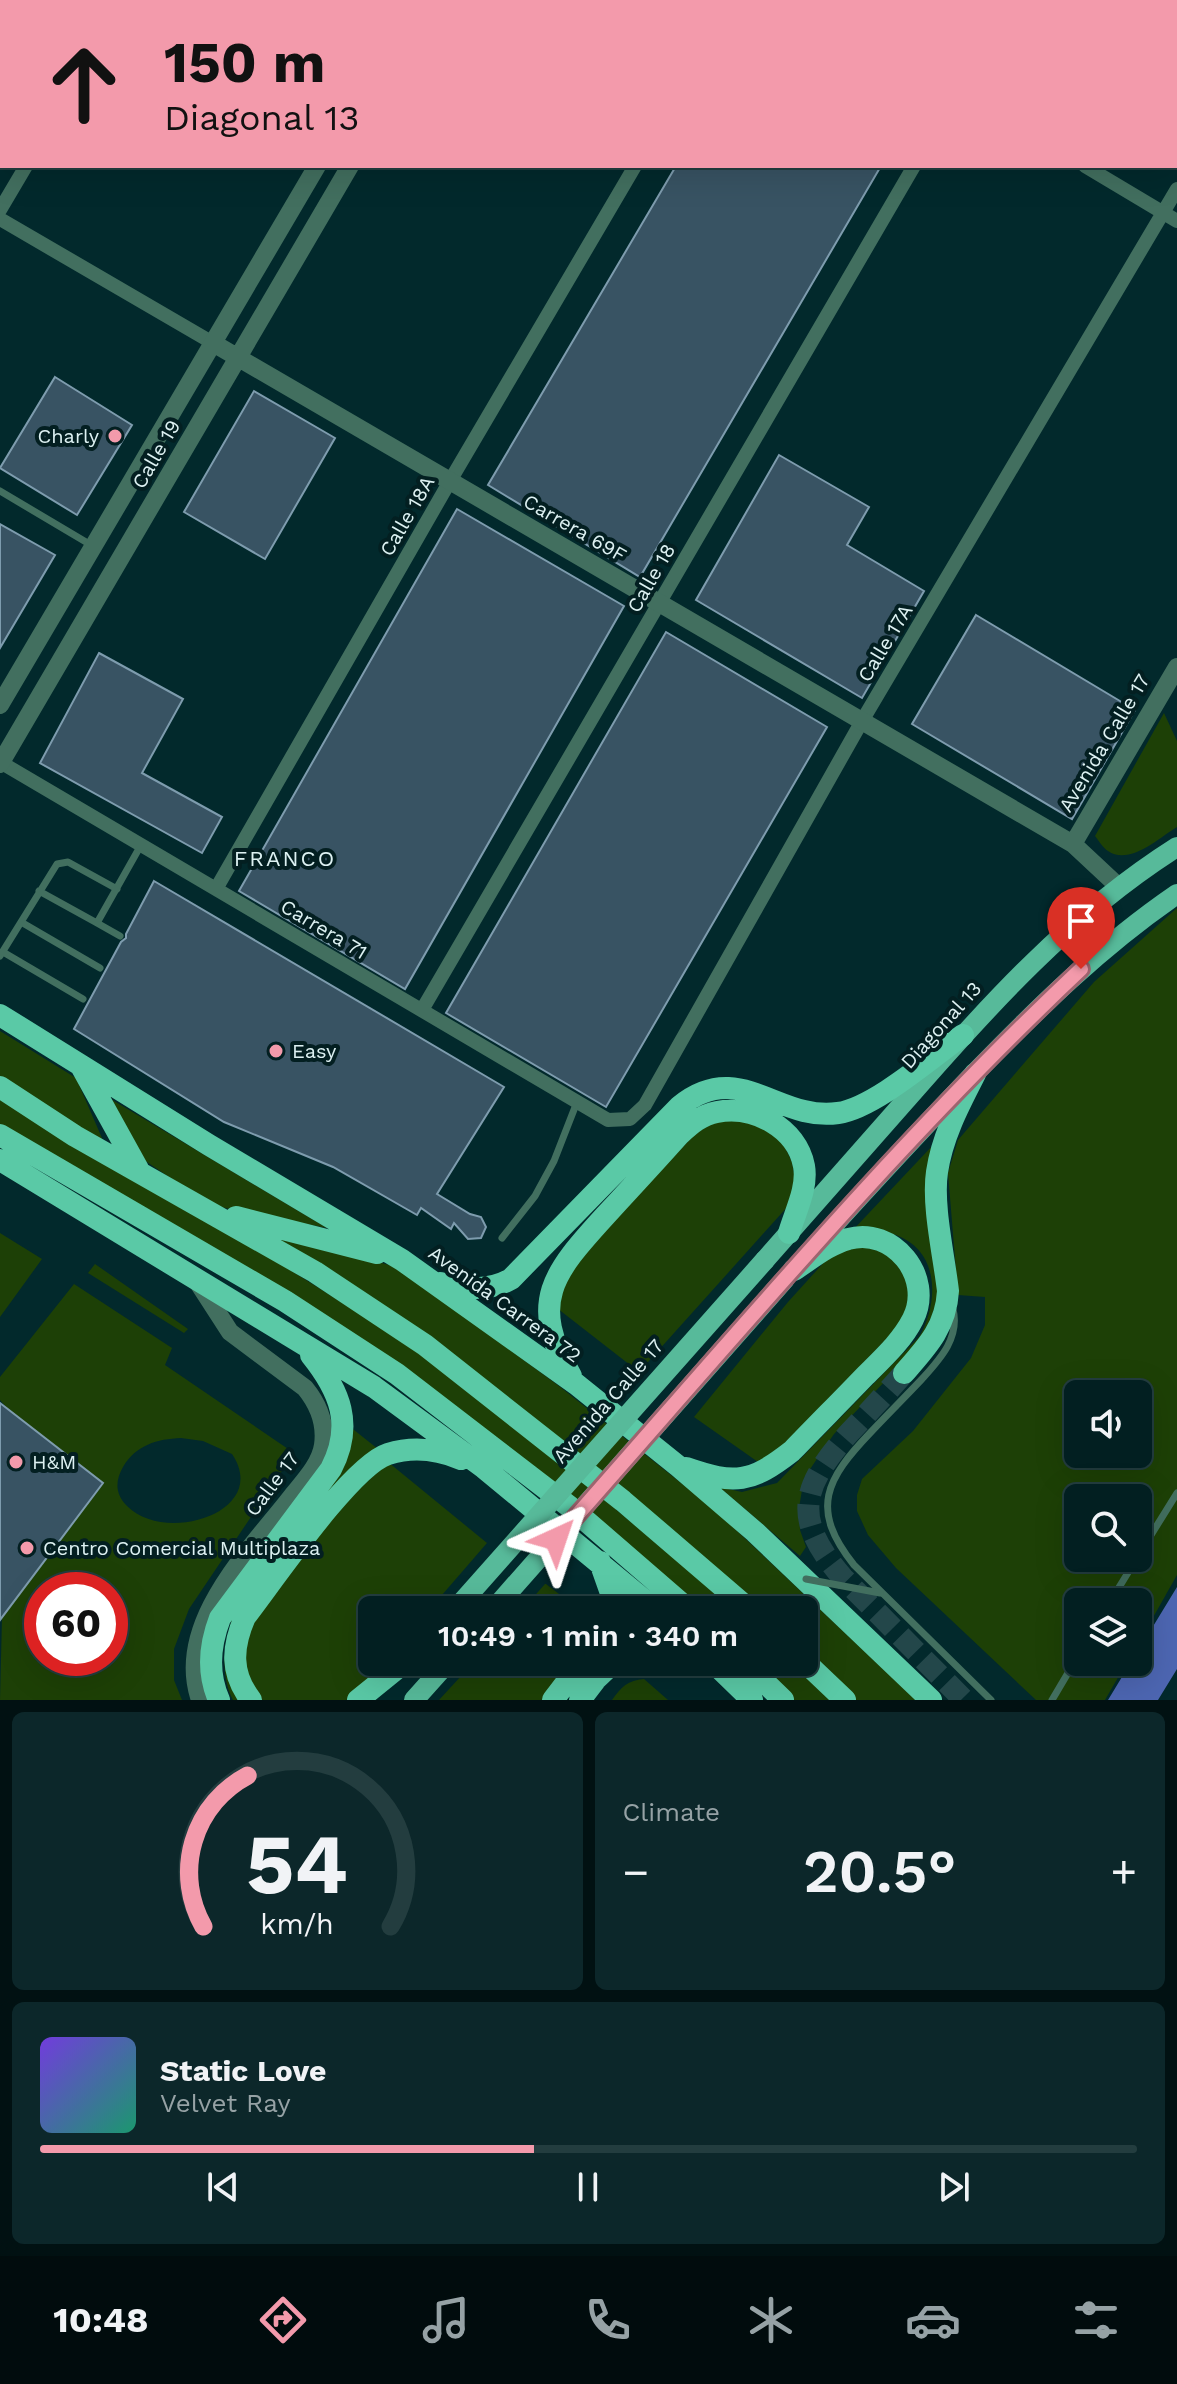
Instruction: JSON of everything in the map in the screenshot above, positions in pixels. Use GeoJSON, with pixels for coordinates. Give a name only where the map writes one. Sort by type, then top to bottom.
{"type":"FeatureCollection","features":[{"type":"Feature","properties":{"kind":"highway","name":"Avenida Carrera 72"},"geometry":{"type":"LineString","coordinates":[[0,1015],[402,1260],[576,1384],[678,1466],[806,1579],[931,1700]]}},
{"type":"Feature","properties":{"kind":"highway"},"geometry":{"type":"LineString","coordinates":[[433,1281],[465,1289],[486,1288],[511,1279],[680,1106],[700,1092],[732,1088],[762,1095],[806,1112],[838,1113],[874,1099],[963,1035]]}},
{"type":"Feature","properties":{"kind":"highway"},"geometry":{"type":"LineString","coordinates":[[81,1065],[138,1170]]}},
{"type":"Feature","properties":{"kind":"highway"},"geometry":{"type":"LineString","coordinates":[[904,1373],[930,1344],[942,1324],[948,1291],[936,1173],[952,1118],[975,1074]]}},
{"type":"Feature","properties":{"kind":"highway"},"geometry":{"type":"LineString","coordinates":[[0,1087],[75,1136],[315,1272],[425,1345],[623,1501],[734,1596]]}},
{"type":"Feature","properties":{"kind":"highway"},"geometry":{"type":"LineString","coordinates":[[576,1384],[556,1350],[551,1332],[549,1312],[556,1278],[572,1252],[697,1119],[715,1112],[734,1110],[751,1113],[782,1128],[793,1140],[801,1153],[805,1170],[804,1187],[789,1233]]}},
{"type":"Feature","properties":{"kind":"highway"},"geometry":{"type":"LineString","coordinates":[[0,1135],[285,1301],[397,1374],[570,1507],[673,1596]]}},
{"type":"Feature","properties":{"kind":"highway"},"geometry":{"type":"LineString","coordinates":[[0,1160],[374,1387],[484,1468],[640,1596]]}},
{"type":"Feature","properties":{"kind":"highway"},"geometry":{"type":"LineString","coordinates":[[65,1199],[136,1215]]}},
{"type":"Feature","properties":{"kind":"highway"},"geometry":{"type":"LineString","coordinates":[[209,1210],[402,1260]]}},
{"type":"Feature","properties":{"kind":"highway"},"geometry":{"type":"LineString","coordinates":[[678,1466],[716,1478],[735,1479],[749,1478],[768,1468],[792,1451],[886,1355],[915,1316],[918,1296],[914,1273],[900,1250],[885,1240],[865,1236],[849,1238],[790,1274]]}},
{"type":"Feature","properties":{"kind":"highway"},"geometry":{"type":"LineString","coordinates":[[219,1700],[211,1671],[211,1652],[213,1635],[220,1618],[331,1469],[340,1448],[341,1409],[334,1388],[300,1342]]}},
{"type":"Feature","properties":{"kind":"highway"},"geometry":{"type":"LineString","coordinates":[[251,1700],[237,1676],[234,1662],[238,1632],[245,1617],[359,1474],[387,1455],[425,1449],[439,1450],[484,1468]]}},
{"type":"Feature","properties":{"kind":"highway"},"geometry":{"type":"LineString","coordinates":[[600,1561],[612,1596]]}},
{"type":"Feature","properties":{"kind":"highway"},"geometry":{"type":"LineString","coordinates":[[818,1674],[845,1700]]}},
{"type":"Feature","properties":{"kind":"highway"},"geometry":{"type":"LineString","coordinates":[[358,1700],[388,1676]]}},
{"type":"Feature","properties":{"kind":"highway"},"geometry":{"type":"LineString","coordinates":[[553,1700],[571,1676]]}},
{"type":"Feature","properties":{"kind":"highway"},"geometry":{"type":"LineString","coordinates":[[580,1700],[599,1676]]}},
{"type":"Feature","properties":{"kind":"highway"},"geometry":{"type":"LineString","coordinates":[[735,1676],[752,1700]]}},
{"type":"Feature","properties":{"kind":"highway"},"geometry":{"type":"LineString","coordinates":[[744,1676],[783,1700]]}},
{"type":"Feature","properties":{"kind":"main road","name":"Diagonal 13"},"geometry":{"type":"LineString","coordinates":[[765,1260],[963,1035],[1030,964],[1118,886],[1177,847]]}},
{"type":"Feature","properties":{"kind":"main road"},"geometry":{"type":"LineString","coordinates":[[505,1596],[790,1274],[975,1074],[1081,969],[1143,917],[1177,894]]}},
{"type":"Feature","properties":{"kind":"main road","name":"Avenida Calle 17"},"geometry":{"type":"LineString","coordinates":[[468,1596],[765,1260]]}},
{"type":"Feature","properties":{"kind":"main road"},"geometry":{"type":"LineString","coordinates":[[373,1700],[394,1676]]}},
{"type":"Feature","properties":{"kind":"main road"},"geometry":{"type":"LineString","coordinates":[[414,1700],[435,1676]]}},
{"type":"Feature","properties":{"kind":"street"},"geometry":{"type":"LineString","coordinates":[[0,210],[25,168]]}},
{"type":"Feature","properties":{"kind":"street","name":"Calle 19"},"geometry":{"type":"LineString","coordinates":[[0,705],[316,168]]}},
{"type":"Feature","properties":{"kind":"street","name":"Calle 19"},"geometry":{"type":"LineString","coordinates":[[0,763],[349,168]]}},
{"type":"Feature","properties":{"kind":"street","name":"Calle 18A"},"geometry":{"type":"LineString","coordinates":[[216,889],[634,168]]}},
{"type":"Feature","properties":{"kind":"street","name":"Calle 18"},"geometry":{"type":"LineString","coordinates":[[422,1010],[913,168]]}},
{"type":"Feature","properties":{"kind":"street"},"geometry":{"type":"LineString","coordinates":[[1088,168],[1177,221]]}},
{"type":"Feature","properties":{"kind":"street","name":"Calle 17A"},"geometry":{"type":"LineString","coordinates":[[630,1119],[645,1105],[862,721],[1177,189]]}},
{"type":"Feature","properties":{"kind":"street","name":"Carrera 69F"},"geometry":{"type":"LineString","coordinates":[[0,219],[1073,844],[1118,886]]}},
{"type":"Feature","properties":{"kind":"street","name":"Avenida Calle 17"},"geometry":{"type":"LineString","coordinates":[[1073,844],[1177,667]]}},
{"type":"Feature","properties":{"kind":"street","name":"Carrera 71"},"geometry":{"type":"LineString","coordinates":[[0,763],[608,1120],[630,1119]]}},
{"type":"Feature","properties":{"kind":"street","name":"Calle 17"},"geometry":{"type":"LineString","coordinates":[[196,1279],[230,1332],[295,1380],[312,1397],[322,1423],[323,1445],[312,1469],[241,1562],[204,1619],[196,1643],[193,1667],[200,1700]]}},
{"type":"Feature","properties":{"kind":"lane"},"geometry":{"type":"LineString","coordinates":[[0,491],[94,546]]}},
{"type":"Feature","properties":{"kind":"lane"},"geometry":{"type":"LineString","coordinates":[[97,923],[141,845]]}},
{"type":"Feature","properties":{"kind":"lane"},"geometry":{"type":"LineString","coordinates":[[83,999],[1,954],[57,864],[68,862],[117,889]]}},
{"type":"Feature","properties":{"kind":"lane"},"geometry":{"type":"LineString","coordinates":[[39,891],[120,936]]}},
{"type":"Feature","properties":{"kind":"lane"},"geometry":{"type":"LineString","coordinates":[[21,922],[100,968]]}},
{"type":"Feature","properties":{"kind":"lane"},"geometry":{"type":"LineString","coordinates":[[502,1238],[535,1196],[554,1161],[577,1102]]}},
{"type":"Feature","properties":{"kind":"lane"},"geometry":{"type":"LineString","coordinates":[[948,1291],[954,1316],[954,1331],[948,1347],[940,1360],[845,1459],[829,1488],[828,1513],[841,1549],[880,1593],[991,1700]]}},
{"type":"Feature","properties":{"kind":"lane"},"geometry":{"type":"LineString","coordinates":[[1152,1534],[1177,1493]]}},
{"type":"Feature","properties":{"kind":"lane"},"geometry":{"type":"LineString","coordinates":[[806,1579],[880,1593]]}},
{"type":"Feature","properties":{"kind":"lane"},"geometry":{"type":"LineString","coordinates":[[1052,1700],[1066,1676]]}},
{"type":"Feature","properties":{"kind":"green space"},"geometry":{"type":"Polygon","coordinates":[[[1164,713],[1177,741],[1177,827],[1144,849],[1116,855],[1106,850],[1095,836],[1164,713]]]}},
{"type":"Feature","properties":{"kind":"green space"},"geometry":{"type":"Polygon","coordinates":[[[1177,908],[1177,1575],[1152,1619],[1152,1588],[1064,1588],[1064,1676],[1119,1676],[1105,1700],[1036,1700],[896,1568],[868,1535],[857,1511],[857,1495],[862,1479],[913,1431],[971,1358],[985,1325],[985,1297],[958,1295],[948,1173],[958,1140],[1094,982],[1177,908]]]}},
{"type":"Feature","properties":{"kind":"green space"},"geometry":{"type":"Polygon","coordinates":[[[0,1031],[76,1078],[105,1145],[0,1079],[0,1031]]]}},
{"type":"Feature","properties":{"kind":"green space"},"geometry":{"type":"Polygon","coordinates":[[[104,1095],[327,1228],[210,1205],[144,1160],[104,1095]]]}},
{"type":"Feature","properties":{"kind":"green space"},"geometry":{"type":"Polygon","coordinates":[[[0,1096],[228,1231],[419,1351],[528,1435],[718,1596],[683,1596],[529,1465],[0,1125],[0,1096]]]}},
{"type":"Feature","properties":{"kind":"green space"},"geometry":{"type":"Polygon","coordinates":[[[730,1120],[755,1122],[783,1143],[792,1162],[796,1185],[789,1205],[639,1372],[553,1305],[567,1270],[695,1134],[713,1123],[730,1120]]]}},
{"type":"Feature","properties":{"kind":"green space"},"geometry":{"type":"Polygon","coordinates":[[[934,1144],[939,1293],[924,1341],[834,1434],[804,1478],[799,1508],[800,1530],[806,1547],[800,1556],[719,1487],[742,1492],[777,1483],[919,1337],[926,1324],[932,1294],[932,1279],[921,1253],[891,1233],[852,1231],[934,1144]]]}},
{"type":"Feature","properties":{"kind":"green space"},"geometry":{"type":"Polygon","coordinates":[[[261,1232],[397,1267],[559,1386],[715,1510],[806,1596],[740,1596],[261,1232]]]}},
{"type":"Feature","properties":{"kind":"green space"},"geometry":{"type":"Polygon","coordinates":[[[0,1233],[42,1259],[0,1317],[0,1233]]]}},
{"type":"Feature","properties":{"kind":"green space"},"geometry":{"type":"Polygon","coordinates":[[[862,1247],[890,1256],[906,1271],[910,1294],[903,1322],[782,1446],[758,1462],[694,1417],[827,1259],[846,1248],[862,1247]]]}},
{"type":"Feature","properties":{"kind":"green space"},"geometry":{"type":"Polygon","coordinates":[[[95,1264],[188,1329],[184,1333],[88,1273],[95,1264]]]}},
{"type":"Feature","properties":{"kind":"green space"},"geometry":{"type":"Polygon","coordinates":[[[74,1284],[172,1348],[165,1365],[294,1453],[189,1609],[174,1649],[174,1680],[182,1700],[0,1700],[7,1408],[0,1400],[0,1377],[74,1284]],[[181,1438],[141,1448],[128,1459],[120,1472],[120,1497],[127,1506],[144,1517],[165,1522],[187,1522],[208,1516],[226,1506],[237,1492],[240,1474],[232,1454],[203,1441],[181,1438]]]}},
{"type":"Feature","properties":{"kind":"green space"},"geometry":{"type":"Polygon","coordinates":[[[349,1426],[378,1449],[248,1607],[241,1700],[233,1700],[226,1681],[225,1660],[232,1619],[349,1426]]]}},
{"type":"Feature","properties":{"kind":"green space"},"geometry":{"type":"Polygon","coordinates":[[[388,1462],[487,1543],[441,1596],[358,1596],[358,1676],[372,1676],[355,1695],[347,1700],[262,1700],[254,1693],[243,1663],[245,1637],[256,1617],[340,1507],[388,1462]]]}},
{"type":"Feature","properties":{"kind":"green space"},"geometry":{"type":"Polygon","coordinates":[[[546,1584],[562,1596],[534,1596],[546,1584]]]}},
{"type":"Feature","properties":{"kind":"green space"},"geometry":{"type":"Polygon","coordinates":[[[818,1607],[916,1700],[855,1700],[818,1665],[818,1607]]]}},
{"type":"Feature","properties":{"kind":"green space"},"geometry":{"type":"Polygon","coordinates":[[[461,1676],[560,1676],[542,1700],[439,1700],[461,1676]]]}},
{"type":"Feature","properties":{"kind":"green space"},"geometry":{"type":"Polygon","coordinates":[[[769,1676],[805,1676],[830,1700],[794,1700],[769,1676]]]}},
{"type":"Feature","properties":{"kind":"green space"},"geometry":{"type":"Polygon","coordinates":[[[644,1679],[668,1700],[612,1700],[625,1685],[644,1679]]]}},
{"type":"Feature","properties":{"kind":"water"},"geometry":{"type":"Polygon","coordinates":[[[1177,1587],[1177,1669],[1158,1700],[1108,1700],[1123,1676],[1152,1676],[1152,1628],[1177,1587]]]}},
{"type":"Feature","properties":{"kind":"building"},"geometry":{"type":"Polygon","coordinates":[[[675,168],[880,168],[640,577],[488,485],[675,168]]]}},
{"type":"Feature","properties":{"kind":"building"},"geometry":{"type":"Polygon","coordinates":[[[55,377],[132,425],[77,515],[0,468],[55,377]]]}},
{"type":"Feature","properties":{"kind":"building"},"geometry":{"type":"Polygon","coordinates":[[[254,391],[335,438],[265,559],[184,512],[254,391]]]}},
{"type":"Feature","properties":{"kind":"building"},"geometry":{"type":"Polygon","coordinates":[[[779,455],[869,507],[847,545],[924,591],[862,698],[696,600],[779,455]]]}},
{"type":"Feature","properties":{"kind":"building"},"geometry":{"type":"Polygon","coordinates":[[[457,509],[624,606],[405,989],[239,891],[457,509]]]}},
{"type":"Feature","properties":{"kind":"building"},"geometry":{"type":"Polygon","coordinates":[[[0,524],[55,555],[0,648],[0,524]]]}},
{"type":"Feature","properties":{"kind":"building"},"geometry":{"type":"Polygon","coordinates":[[[976,615],[1135,710],[1072,819],[912,724],[976,615]]]}},
{"type":"Feature","properties":{"kind":"building"},"geometry":{"type":"Polygon","coordinates":[[[666,632],[827,727],[606,1107],[446,1013],[666,632]]]}},
{"type":"Feature","properties":{"kind":"building"},"geometry":{"type":"Polygon","coordinates":[[[99,653],[183,699],[142,773],[222,817],[202,853],[40,763],[99,653]]]}},
{"type":"Feature","properties":{"kind":"building","name":"Easy"},"geometry":{"type":"Polygon","coordinates":[[[154,881],[504,1087],[437,1194],[470,1214],[481,1217],[486,1227],[481,1238],[468,1239],[454,1223],[451,1229],[421,1208],[417,1215],[333,1167],[224,1122],[74,1029],[126,938],[154,881]]]}},
{"type":"Feature","properties":{"kind":"building","name":"Centro Comercial Multiplaza"},"geometry":{"type":"Polygon","coordinates":[[[0,1403],[103,1483],[36,1572],[24,1572],[24,1588],[0,1620],[0,1403]]]}},
{"type":"Feature","properties":{"kind":"tunnel"},"geometry":{"type":"LineString","coordinates":[[904,1373],[849,1433],[820,1471],[808,1504],[810,1521],[816,1538],[843,1578],[964,1700]]}},
{"type":"Feature","properties":{"kind":"place","name":"Charly"},"geometry":{"type":"Point","coordinates":[115,436]}},
{"type":"Feature","properties":{"kind":"place","name":"Easy"},"geometry":{"type":"Point","coordinates":[276,1051]}},
{"type":"Feature","properties":{"kind":"place","name":"H&M"},"geometry":{"type":"Point","coordinates":[16,1462]}},
{"type":"Feature","properties":{"kind":"place","name":"Centro Comercial Multiplaza"},"geometry":{"type":"Point","coordinates":[27,1548]}},
{"type":"Feature","properties":{"kind":"district","name":"FRANCO"},"geometry":{"type":"Point","coordinates":[285,858]}},
{"type":"Feature","properties":{"kind":"route"},"geometry":{"type":"LineString","coordinates":[[556,1539],[919,1131],[1081,969]]}}]}
